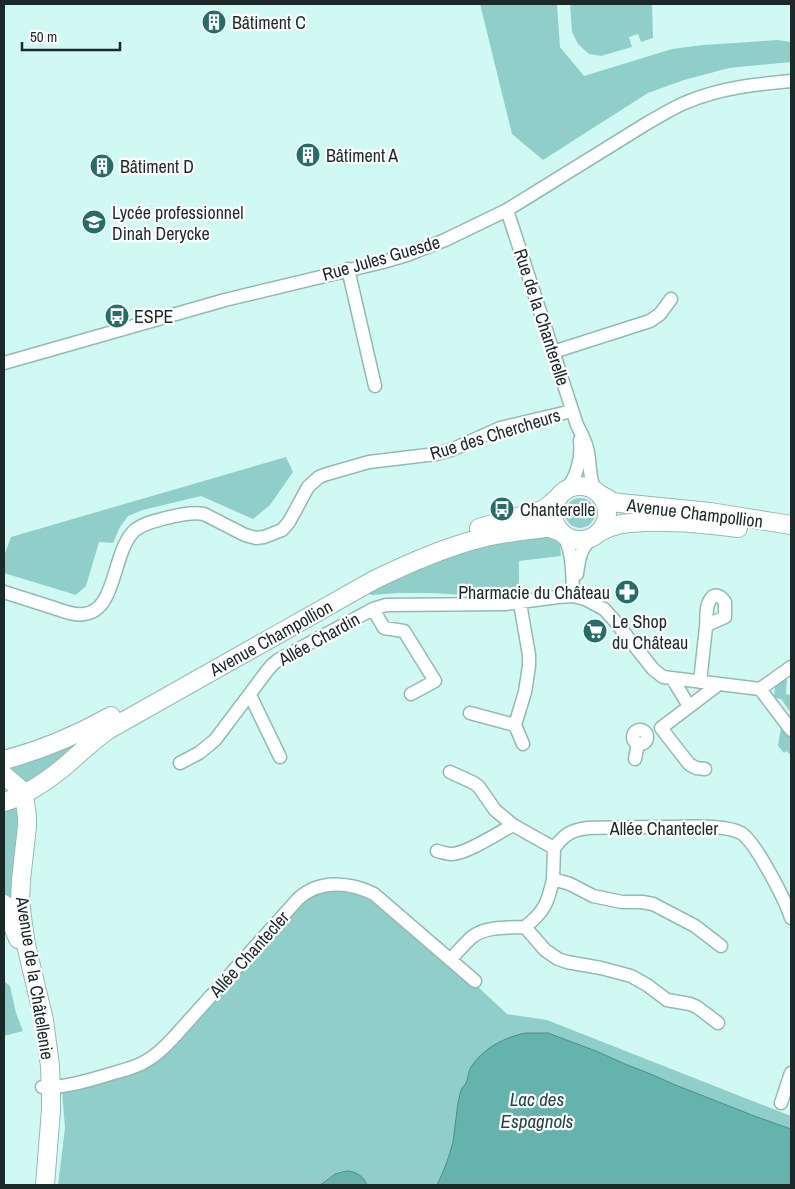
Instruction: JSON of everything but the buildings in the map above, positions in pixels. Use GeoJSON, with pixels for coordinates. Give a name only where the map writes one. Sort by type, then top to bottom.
{"type":"FeatureCollection","features":[{"type":"Feature","properties":{"kind":"street","name":"Rue Jules Guesde"},"geometry":{"type":"LineString","coordinates":[[4,363],[225,300],[383,262],[429,247],[507,210],[649,122],[688,102],[724,90],[791,81]]}},
{"type":"Feature","properties":{"kind":"street","name":"Rue de la Chanterelle"},"geometry":{"type":"LineString","coordinates":[[507,210],[577,425],[587,447],[590,475],[598,493]]}},
{"type":"Feature","properties":{"kind":"street"},"geometry":{"type":"LineString","coordinates":[[348,269],[375,386]]}},
{"type":"Feature","properties":{"kind":"street"},"geometry":{"type":"LineString","coordinates":[[553,352],[650,321],[660,314],[670,299]]}},
{"type":"Feature","properties":{"kind":"street","name":"Rue des Chercheurs"},"geometry":{"type":"LineString","coordinates":[[4,592],[69,613],[85,614],[93,612],[104,602],[110,591],[118,561],[128,539],[134,531],[146,524],[196,512],[204,514],[246,535],[256,538],[264,537],[282,530],[289,522],[308,487],[319,477],[369,462],[436,454],[451,450],[500,428],[572,410]]}},
{"type":"Feature","properties":{"kind":"street","name":"Rue de la Chanterelle"},"geometry":{"type":"LineString","coordinates":[[562,494],[570,486],[577,471],[580,447],[577,425]]}},
{"type":"Feature","properties":{"kind":"street"},"geometry":{"type":"LineString","coordinates":[[582,486],[598,493],[606,505],[608,515],[606,522],[596,535],[585,544],[582,550],[573,596],[569,545],[556,526],[553,515],[554,507],[562,494],[571,488],[582,486]]}},
{"type":"Feature","properties":{"kind":"street","name":"Avenue Champollion"},"geometry":{"type":"LineString","coordinates":[[598,493],[613,502],[710,512],[791,525]]}},
{"type":"Feature","properties":{"kind":"street","name":"Avenue Champollion"},"geometry":{"type":"LineString","coordinates":[[4,760],[44,748],[79,733],[374,568],[413,550],[441,540],[542,510],[562,494]]}},
{"type":"Feature","properties":{"kind":"street","name":"Avenue Champollion"},"geometry":{"type":"LineString","coordinates":[[596,535],[607,527],[620,524],[678,522],[737,527],[791,536]]}},
{"type":"Feature","properties":{"kind":"street","name":"Avenue Champollion"},"geometry":{"type":"LineString","coordinates":[[4,802],[22,795],[55,774],[91,742],[108,730],[380,577],[430,555],[480,538],[550,528],[562,533]]}},
{"type":"Feature","properties":{"kind":"street"},"geometry":{"type":"LineString","coordinates":[[562,533],[577,540],[585,540],[596,535]]}},
{"type":"Feature","properties":{"kind":"street","name":"Allée Chardin"},"geometry":{"type":"LineString","coordinates":[[180,763],[199,753],[215,740],[272,665],[278,660],[373,609],[386,604],[520,603],[573,596],[585,599],[604,609],[653,669],[663,677],[760,689]]}},
{"type":"Feature","properties":{"kind":"street"},"geometry":{"type":"LineString","coordinates":[[520,603],[529,655],[524,692],[515,725],[523,744]]}},
{"type":"Feature","properties":{"kind":"street","name":"Allée Chardin"},"geometry":{"type":"LineString","coordinates":[[373,609],[384,628],[404,631],[435,681],[410,694]]}},
{"type":"Feature","properties":{"kind":"street"},"geometry":{"type":"LineString","coordinates":[[700,682],[707,625]]}},
{"type":"Feature","properties":{"kind":"street"},"geometry":{"type":"LineString","coordinates":[[791,666],[760,689],[791,730]]}},
{"type":"Feature","properties":{"kind":"street"},"geometry":{"type":"LineString","coordinates":[[672,678],[689,706]]}},
{"type":"Feature","properties":{"kind":"street"},"geometry":{"type":"LineString","coordinates":[[635,759],[642,740],[719,684]]}},
{"type":"Feature","properties":{"kind":"street"},"geometry":{"type":"LineString","coordinates":[[250,695],[280,757]]}},
{"type":"Feature","properties":{"kind":"street"},"geometry":{"type":"LineString","coordinates":[[470,713],[515,725]]}},
{"type":"Feature","properties":{"kind":"street"},"geometry":{"type":"LineString","coordinates":[[661,728],[688,764],[696,768],[705,769]]}},
{"type":"Feature","properties":{"kind":"street"},"geometry":{"type":"LineString","coordinates":[[450,772],[474,783],[495,810],[514,825],[554,848],[553,879],[548,899],[539,915],[525,927],[492,929],[478,933],[450,960]]}},
{"type":"Feature","properties":{"kind":"street"},"geometry":{"type":"LineString","coordinates":[[4,775],[16,785],[22,795]]}},
{"type":"Feature","properties":{"kind":"street","name":"Avenue de la Châtellenie"},"geometry":{"type":"LineString","coordinates":[[22,795],[27,826],[20,901],[32,971],[44,1020],[47,1087]]}},
{"type":"Feature","properties":{"kind":"street"},"geometry":{"type":"LineString","coordinates":[[437,851],[452,854],[458,853],[472,848],[514,825]]}},
{"type":"Feature","properties":{"kind":"street","name":"Allée Chantecler"},"geometry":{"type":"LineString","coordinates":[[554,848],[567,834],[574,830],[588,828],[698,827],[732,829],[746,836],[754,846],[783,897],[791,918]]}},
{"type":"Feature","properties":{"kind":"street"},"geometry":{"type":"LineString","coordinates":[[553,879],[570,884],[594,896],[622,902],[642,902],[660,907],[702,931],[721,946]]}},
{"type":"Feature","properties":{"kind":"street","name":"Allée Chantecler"},"geometry":{"type":"LineString","coordinates":[[47,1087],[75,1083],[129,1069],[154,1056],[175,1036],[298,899],[303,894],[318,887],[345,884],[374,894],[475,981]]}},
{"type":"Feature","properties":{"kind":"street","name":"Avenue de la Châtellenie"},"geometry":{"type":"LineString","coordinates":[[4,904],[16,931],[26,972],[51,1110],[45,1185]]}},
{"type":"Feature","properties":{"kind":"street"},"geometry":{"type":"LineString","coordinates":[[525,927],[545,950],[558,959],[632,976],[667,1000],[690,1004],[718,1023]]}},
{"type":"Feature","properties":{"kind":"street"},"geometry":{"type":"LineString","coordinates":[[781,1103],[791,1073]]}},
{"type":"Feature","properties":{"kind":"shaded area"},"geometry":{"type":"Polygon","coordinates":[[[480,4],[557,4],[560,47],[584,76],[672,49],[703,45],[778,40],[791,42],[791,62],[729,68],[684,80],[648,93],[543,160],[512,134],[480,4]]]}},
{"type":"Feature","properties":{"kind":"shaded area"},"geometry":{"type":"Polygon","coordinates":[[[570,4],[652,4],[653,38],[641,42],[638,34],[629,37],[632,47],[601,56],[589,54],[578,44],[572,32],[570,4]]]}},
{"type":"Feature","properties":{"kind":"shaded area"},"geometry":{"type":"Polygon","coordinates":[[[286,457],[293,472],[270,505],[253,519],[201,496],[143,510],[128,516],[120,527],[113,543],[99,542],[86,586],[76,595],[4,573],[4,556],[11,537],[286,457]]]}},
{"type":"Feature","properties":{"kind":"shaded area"},"geometry":{"type":"Polygon","coordinates":[[[580,498],[591,502],[595,513],[591,524],[580,528],[569,524],[565,513],[569,502],[580,498]]]}},
{"type":"Feature","properties":{"kind":"shaded area"},"geometry":{"type":"Polygon","coordinates":[[[531,534],[556,537],[560,546],[561,556],[519,561],[519,590],[480,596],[431,593],[372,595],[367,593],[437,560],[500,540],[531,534]]]}},
{"type":"Feature","properties":{"kind":"shaded area"},"geometry":{"type":"Polygon","coordinates":[[[783,678],[787,679],[786,694],[791,695],[791,713],[781,699],[774,698],[775,686],[783,678]]]}},
{"type":"Feature","properties":{"kind":"shaded area"},"geometry":{"type":"Polygon","coordinates":[[[100,727],[24,788],[8,768],[38,757],[100,727]]]}},
{"type":"Feature","properties":{"kind":"shaded area"},"geometry":{"type":"Polygon","coordinates":[[[781,727],[791,739],[791,756],[787,751],[784,753],[778,746],[781,727]]]}},
{"type":"Feature","properties":{"kind":"shaded area"},"geometry":{"type":"Polygon","coordinates":[[[18,806],[21,809],[15,908],[4,897],[4,810],[18,806]]]}},
{"type":"Feature","properties":{"kind":"shaded area"},"geometry":{"type":"Polygon","coordinates":[[[342,878],[366,882],[507,1014],[547,1020],[791,1116],[791,1129],[673,1084],[548,1033],[526,1033],[503,1040],[492,1047],[481,1055],[470,1069],[450,1154],[437,1185],[367,1185],[356,1174],[340,1172],[329,1177],[320,1185],[58,1185],[65,1128],[61,1079],[98,1073],[161,1056],[323,882],[342,878]]]}},
{"type":"Feature","properties":{"kind":"shaded area"},"geometry":{"type":"Polygon","coordinates":[[[4,983],[10,986],[16,1013],[23,1031],[4,1036],[4,983]]]}},
{"type":"Feature","properties":{"kind":"water","name":"Lac des Espagnols"},"geometry":{"type":"Polygon","coordinates":[[[526,1033],[548,1033],[673,1084],[791,1129],[791,1185],[437,1185],[453,1142],[460,1093],[466,1083],[471,1067],[482,1054],[495,1044],[510,1037],[526,1033]]]}},
{"type":"Feature","properties":{"kind":"water"},"geometry":{"type":"Polygon","coordinates":[[[346,1171],[359,1175],[367,1185],[320,1185],[335,1174],[346,1171]]]}},
{"type":"Feature","properties":{"kind":"place","name":"Bâtiment C"},"geometry":{"type":"Point","coordinates":[214,22]}},
{"type":"Feature","properties":{"kind":"place","name":"Bâtiment A"},"geometry":{"type":"Point","coordinates":[308,155]}},
{"type":"Feature","properties":{"kind":"place","name":"Bâtiment D"},"geometry":{"type":"Point","coordinates":[102,166]}},
{"type":"Feature","properties":{"kind":"place","name":"Lycée professionnel Dinah Derycke"},"geometry":{"type":"Point","coordinates":[94,222]}},
{"type":"Feature","properties":{"kind":"place","name":"ESPE"},"geometry":{"type":"Point","coordinates":[117,316]}},
{"type":"Feature","properties":{"kind":"place","name":"Chanterelle"},"geometry":{"type":"Point","coordinates":[502,509]}},
{"type":"Feature","properties":{"kind":"place","name":"Pharmacie du Château"},"geometry":{"type":"Point","coordinates":[627,592]}},
{"type":"Feature","properties":{"kind":"place","name":"Le Shop du Château"},"geometry":{"type":"Point","coordinates":[595,631]}}]}
